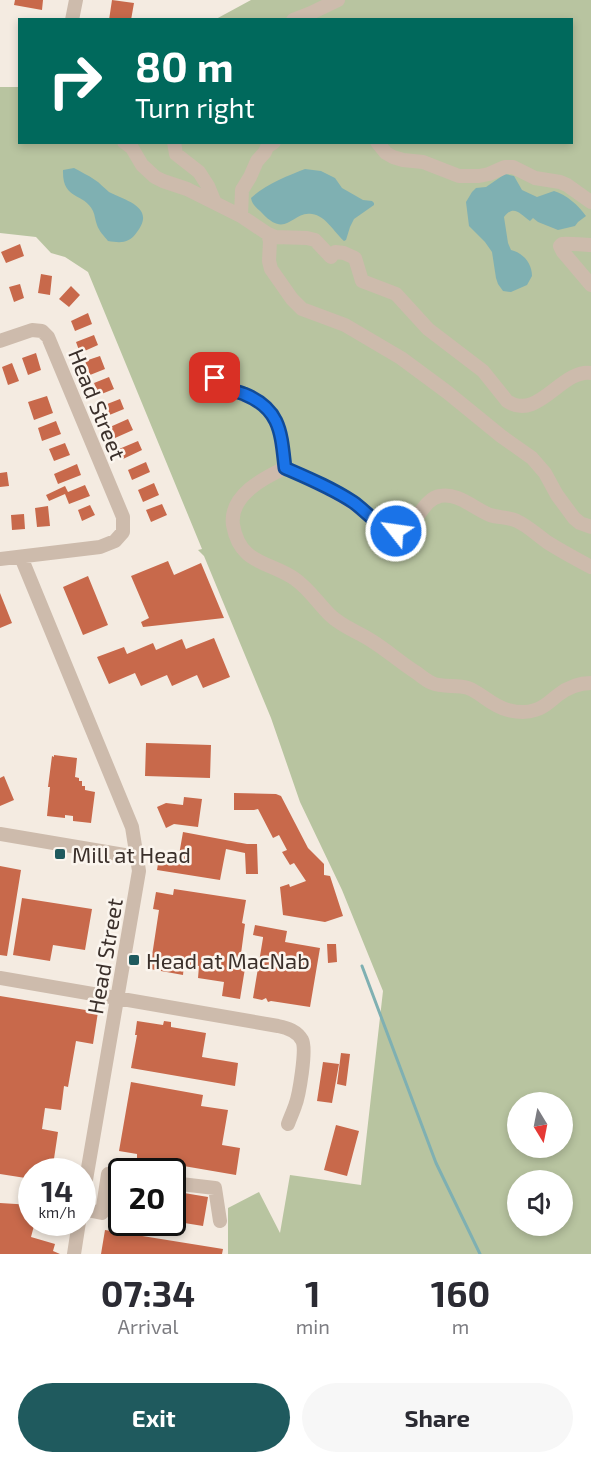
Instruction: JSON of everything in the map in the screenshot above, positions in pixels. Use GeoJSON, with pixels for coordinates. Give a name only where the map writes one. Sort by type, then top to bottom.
{"type":"FeatureCollection","features":[{"type":"Feature","properties":{"kind":"street"},"geometry":{"type":"LineString","coordinates":[[72,18],[76,0]]}},
{"type":"Feature","properties":{"kind":"street"},"geometry":{"type":"LineString","coordinates":[[298,18],[338,0]]}},
{"type":"Feature","properties":{"kind":"street"},"geometry":{"type":"LineString","coordinates":[[127,144],[132,148],[142,165],[163,182],[187,189],[241,216],[275,237],[315,240],[332,257],[335,252],[345,253],[355,258],[362,281],[396,294],[428,329],[483,371],[507,400],[514,405],[535,403],[575,376],[591,373]]}},
{"type":"Feature","properties":{"kind":"street"},"geometry":{"type":"LineString","coordinates":[[174,144],[176,154],[199,172],[215,203]]}},
{"type":"Feature","properties":{"kind":"street"},"geometry":{"type":"LineString","coordinates":[[241,216],[242,190],[256,161],[271,144]]}},
{"type":"Feature","properties":{"kind":"street"},"geometry":{"type":"LineString","coordinates":[[379,144],[393,157],[423,162],[459,176],[479,176],[505,167],[513,167],[535,178],[567,185],[591,202]]}},
{"type":"Feature","properties":{"kind":"street"},"geometry":{"type":"LineString","coordinates":[[268,234],[271,269],[302,309],[345,325],[401,358],[447,392],[532,458],[545,473],[555,492],[574,518],[591,527]]}},
{"type":"Feature","properties":{"kind":"street"},"geometry":{"type":"LineString","coordinates":[[591,245],[565,243],[560,246],[591,285]]}},
{"type":"Feature","properties":{"kind":"street","name":"Head Street"},"geometry":{"type":"LineString","coordinates":[[1,337],[32,330],[42,331],[48,337],[123,517],[123,532],[115,541],[100,547],[21,557],[132,827],[139,871],[90,1158]]}},
{"type":"Feature","properties":{"kind":"street"},"geometry":{"type":"LineString","coordinates":[[221,386],[254,399],[266,407],[280,433],[282,465]]}},
{"type":"Feature","properties":{"kind":"street"},"geometry":{"type":"LineString","coordinates":[[282,465],[338,493],[390,530],[401,531],[409,526],[424,505],[432,499],[441,495],[451,496],[491,515],[517,521],[556,548],[591,567]]}},
{"type":"Feature","properties":{"kind":"street"},"geometry":{"type":"LineString","coordinates":[[282,465],[255,485],[239,503],[233,522],[236,536],[251,558],[298,581],[337,621],[371,640],[433,683],[467,688],[507,710],[525,712],[537,710],[563,691],[578,684],[591,683]]}},
{"type":"Feature","properties":{"kind":"street"},"geometry":{"type":"LineString","coordinates":[[0,559],[21,557]]}},
{"type":"Feature","properties":{"kind":"street"},"geometry":{"type":"LineString","coordinates":[[0,834],[136,857]]}},
{"type":"Feature","properties":{"kind":"street"},"geometry":{"type":"LineString","coordinates":[[0,978],[290,1029],[303,1042],[304,1053],[297,1098],[288,1124]]}},
{"type":"Feature","properties":{"kind":"street"},"geometry":{"type":"LineString","coordinates":[[186,1185],[215,1188],[220,1221]]}},
{"type":"Feature","properties":{"kind":"street"},"geometry":{"type":"LineString","coordinates":[[96,1212],[102,1213],[108,1195]]}},
{"type":"Feature","properties":{"kind":"street"},"geometry":{"type":"LineString","coordinates":[[74,1254],[77,1236]]}},
{"type":"Feature","properties":{"kind":"green space"},"geometry":{"type":"Polygon","coordinates":[[[251,0],[591,0],[591,1254],[228,1254],[228,1208],[259,1192],[280,1233],[290,1175],[361,1185],[383,991],[342,890],[300,802],[271,718],[204,556],[198,550],[202,549],[88,272],[65,257],[51,253],[36,237],[0,233],[0,87],[18,87],[18,144],[573,144],[573,18],[218,18],[251,0]]]}},
{"type":"Feature","properties":{"kind":"water"},"geometry":{"type":"Polygon","coordinates":[[[74,168],[97,181],[109,192],[137,206],[143,216],[142,223],[131,239],[124,242],[112,242],[103,235],[89,205],[66,187],[63,170],[74,168]]]}},
{"type":"Feature","properties":{"kind":"water"},"geometry":{"type":"Polygon","coordinates":[[[305,169],[321,171],[335,178],[342,188],[363,200],[374,203],[354,219],[346,240],[344,241],[326,221],[317,215],[305,214],[284,224],[278,224],[271,221],[252,203],[251,198],[262,189],[305,169]]]}},
{"type":"Feature","properties":{"kind":"water"},"geometry":{"type":"Polygon","coordinates":[[[505,174],[514,176],[522,190],[537,197],[554,191],[563,195],[576,204],[586,216],[575,226],[558,230],[533,218],[530,221],[514,211],[504,217],[511,250],[526,259],[532,276],[527,285],[511,292],[503,291],[498,284],[492,252],[469,226],[466,202],[476,188],[486,187],[505,174]]]}},
{"type":"Feature","properties":{"kind":"building"},"geometry":{"type":"Polygon","coordinates":[[[15,0],[43,0],[42,10],[14,5],[15,0]]]}},
{"type":"Feature","properties":{"kind":"building"},"geometry":{"type":"Polygon","coordinates":[[[112,0],[134,3],[131,18],[109,18],[112,0]]]}},
{"type":"Feature","properties":{"kind":"building"},"geometry":{"type":"Polygon","coordinates":[[[20,244],[24,256],[6,263],[1,252],[20,244]]]}},
{"type":"Feature","properties":{"kind":"building"},"geometry":{"type":"Polygon","coordinates":[[[41,274],[52,276],[50,295],[38,293],[41,274]]]}},
{"type":"Feature","properties":{"kind":"building"},"geometry":{"type":"Polygon","coordinates":[[[20,284],[24,298],[14,302],[9,287],[20,284]]]}},
{"type":"Feature","properties":{"kind":"building"},"geometry":{"type":"Polygon","coordinates":[[[71,286],[80,295],[69,307],[59,299],[71,286]]]}},
{"type":"Feature","properties":{"kind":"building"},"geometry":{"type":"Polygon","coordinates":[[[88,313],[92,324],[75,331],[71,321],[88,313]]]}},
{"type":"Feature","properties":{"kind":"building"},"geometry":{"type":"Polygon","coordinates":[[[94,335],[98,345],[80,353],[76,342],[94,335]]]}},
{"type":"Feature","properties":{"kind":"building"},"geometry":{"type":"Polygon","coordinates":[[[36,353],[41,370],[28,375],[22,358],[36,353]]]}},
{"type":"Feature","properties":{"kind":"building"},"geometry":{"type":"Polygon","coordinates":[[[100,356],[105,369],[90,375],[85,361],[100,356]]]}},
{"type":"Feature","properties":{"kind":"building"},"geometry":{"type":"Polygon","coordinates":[[[12,363],[19,381],[8,385],[2,367],[12,363]]]}},
{"type":"Feature","properties":{"kind":"building"},"geometry":{"type":"Polygon","coordinates":[[[109,377],[114,389],[99,395],[94,383],[109,377]]]}},
{"type":"Feature","properties":{"kind":"building"},"geometry":{"type":"Polygon","coordinates":[[[47,396],[53,413],[34,420],[28,402],[47,396]]]}},
{"type":"Feature","properties":{"kind":"building"},"geometry":{"type":"Polygon","coordinates":[[[120,399],[124,409],[107,416],[102,406],[120,399]]]}},
{"type":"Feature","properties":{"kind":"building"},"geometry":{"type":"Polygon","coordinates":[[[128,419],[133,430],[115,438],[110,427],[128,419]]]}},
{"type":"Feature","properties":{"kind":"building"},"geometry":{"type":"Polygon","coordinates":[[[56,421],[61,434],[42,441],[38,428],[56,421]]]}},
{"type":"Feature","properties":{"kind":"building"},"geometry":{"type":"Polygon","coordinates":[[[138,441],[142,450],[123,459],[119,449],[138,441]]]}},
{"type":"Feature","properties":{"kind":"building"},"geometry":{"type":"Polygon","coordinates":[[[65,443],[70,455],[54,461],[49,449],[65,443]]]}},
{"type":"Feature","properties":{"kind":"building"},"geometry":{"type":"Polygon","coordinates":[[[146,462],[150,472],[132,480],[128,470],[146,462]]]}},
{"type":"Feature","properties":{"kind":"building"},"geometry":{"type":"Polygon","coordinates":[[[77,464],[81,475],[58,484],[54,474],[77,464]]]}},
{"type":"Feature","properties":{"kind":"building"},"geometry":{"type":"Polygon","coordinates":[[[7,472],[9,486],[0,487],[0,473],[7,472]]]}},
{"type":"Feature","properties":{"kind":"building"},"geometry":{"type":"Polygon","coordinates":[[[154,483],[159,495],[143,502],[138,490],[154,483]]]}},
{"type":"Feature","properties":{"kind":"building"},"geometry":{"type":"Polygon","coordinates":[[[85,485],[90,496],[69,504],[65,494],[49,501],[46,495],[65,486],[68,492],[85,485]]]}},
{"type":"Feature","properties":{"kind":"building"},"geometry":{"type":"Polygon","coordinates":[[[162,504],[167,515],[151,522],[146,510],[162,504]]]}},
{"type":"Feature","properties":{"kind":"building"},"geometry":{"type":"Polygon","coordinates":[[[90,505],[95,515],[82,521],[78,510],[90,505]]]}},
{"type":"Feature","properties":{"kind":"building"},"geometry":{"type":"Polygon","coordinates":[[[48,506],[50,526],[37,527],[35,508],[48,506]]]}},
{"type":"Feature","properties":{"kind":"building"},"geometry":{"type":"Polygon","coordinates":[[[24,514],[25,529],[12,530],[11,515],[24,514]]]}},
{"type":"Feature","properties":{"kind":"building"},"geometry":{"type":"Polygon","coordinates":[[[168,561],[174,575],[201,563],[224,618],[143,627],[141,622],[149,618],[131,576],[168,561]]]}},
{"type":"Feature","properties":{"kind":"building"},"geometry":{"type":"Polygon","coordinates":[[[88,576],[108,625],[83,635],[63,587],[88,576]]]}},
{"type":"Feature","properties":{"kind":"building"},"geometry":{"type":"Polygon","coordinates":[[[0,593],[12,623],[0,628],[0,593]]]}},
{"type":"Feature","properties":{"kind":"building"},"geometry":{"type":"Polygon","coordinates":[[[214,638],[230,677],[203,688],[197,675],[172,686],[167,675],[141,686],[135,673],[109,684],[97,657],[124,647],[127,654],[153,643],[156,650],[182,639],[186,649],[214,638]]]}},
{"type":"Feature","properties":{"kind":"building"},"geometry":{"type":"Polygon","coordinates":[[[146,743],[211,745],[210,778],[145,776],[146,743]]]}},
{"type":"Feature","properties":{"kind":"building"},"geometry":{"type":"Polygon","coordinates":[[[54,755],[77,758],[75,777],[82,781],[85,790],[95,792],[91,823],[73,821],[73,816],[65,815],[65,818],[47,816],[50,787],[48,787],[54,755]]]}},
{"type":"Feature","properties":{"kind":"building"},"geometry":{"type":"Polygon","coordinates":[[[4,776],[14,800],[0,806],[0,778],[4,776]]]}},
{"type":"Feature","properties":{"kind":"building"},"geometry":{"type":"Polygon","coordinates":[[[234,793],[281,796],[308,848],[324,864],[324,875],[330,876],[343,916],[325,922],[283,915],[280,887],[289,884],[290,887],[306,881],[294,863],[290,865],[282,852],[287,850],[279,835],[273,838],[258,809],[234,810],[234,793]]]}},
{"type":"Feature","properties":{"kind":"building"},"geometry":{"type":"Polygon","coordinates":[[[184,797],[202,799],[198,827],[174,824],[166,828],[157,807],[166,803],[183,805],[184,797]]]}},
{"type":"Feature","properties":{"kind":"building"},"geometry":{"type":"Polygon","coordinates":[[[183,832],[257,844],[258,874],[246,874],[245,853],[226,849],[220,880],[157,870],[160,852],[179,855],[183,832]]]}},
{"type":"Feature","properties":{"kind":"building"},"geometry":{"type":"Polygon","coordinates":[[[0,866],[21,870],[7,956],[0,955],[0,866]]]}},
{"type":"Feature","properties":{"kind":"building"},"geometry":{"type":"Polygon","coordinates":[[[174,889],[246,900],[240,961],[246,962],[240,999],[222,996],[224,982],[198,978],[199,966],[184,964],[183,975],[150,969],[159,910],[153,909],[156,892],[173,895],[174,889]]]}},
{"type":"Feature","properties":{"kind":"building"},"geometry":{"type":"Polygon","coordinates":[[[22,898],[92,909],[85,950],[53,945],[50,961],[13,955],[22,898]]]}},
{"type":"Feature","properties":{"kind":"building"},"geometry":{"type":"Polygon","coordinates":[[[255,925],[287,931],[285,942],[320,948],[310,1007],[268,1002],[266,998],[262,1000],[253,998],[263,938],[253,935],[255,925]]]}},
{"type":"Feature","properties":{"kind":"building"},"geometry":{"type":"Polygon","coordinates":[[[327,944],[336,944],[337,962],[328,963],[327,944]]]}},
{"type":"Feature","properties":{"kind":"building"},"geometry":{"type":"Polygon","coordinates":[[[0,996],[98,1012],[93,1044],[76,1041],[68,1087],[64,1086],[61,1110],[45,1108],[42,1129],[58,1132],[54,1158],[18,1158],[18,1177],[0,1174],[0,996]]]}},
{"type":"Feature","properties":{"kind":"building"},"geometry":{"type":"Polygon","coordinates":[[[137,1021],[163,1025],[164,1021],[171,1022],[171,1027],[206,1033],[202,1057],[238,1063],[235,1086],[131,1068],[137,1021]]]}},
{"type":"Feature","properties":{"kind":"building"},"geometry":{"type":"Polygon","coordinates":[[[341,1053],[350,1054],[346,1086],[337,1084],[341,1053]]]}},
{"type":"Feature","properties":{"kind":"building"},"geometry":{"type":"Polygon","coordinates":[[[323,1062],[339,1064],[332,1103],[317,1101],[323,1062]]]}},
{"type":"Feature","properties":{"kind":"building"},"geometry":{"type":"Polygon","coordinates":[[[131,1082],[203,1095],[201,1106],[228,1110],[222,1145],[240,1148],[236,1175],[186,1166],[186,1158],[137,1158],[137,1154],[119,1151],[131,1082]]]}},
{"type":"Feature","properties":{"kind":"building"},"geometry":{"type":"Polygon","coordinates":[[[336,1125],[359,1131],[347,1176],[324,1170],[336,1125]]]}},
{"type":"Feature","properties":{"kind":"building"},"geometry":{"type":"Polygon","coordinates":[[[186,1193],[208,1197],[203,1226],[186,1223],[186,1193]]]}},
{"type":"Feature","properties":{"kind":"building"},"geometry":{"type":"Polygon","coordinates":[[[0,1203],[18,1204],[18,1236],[31,1236],[55,1244],[53,1251],[60,1254],[0,1254],[0,1203]]]}},
{"type":"Feature","properties":{"kind":"building"},"geometry":{"type":"Polygon","coordinates":[[[105,1230],[108,1230],[108,1236],[142,1236],[223,1249],[222,1254],[101,1254],[105,1230]]]}},
{"type":"Feature","properties":{"kind":"waterway"},"geometry":{"type":"LineString","coordinates":[[362,966],[436,1163],[480,1254]]}},
{"type":"Feature","properties":{"kind":"place","name":"Mill at Head"},"geometry":{"type":"Point","coordinates":[60,854]}},
{"type":"Feature","properties":{"kind":"place","name":"Head at MacNab"},"geometry":{"type":"Point","coordinates":[134,960]}},
{"type":"Feature","properties":{"kind":"route"},"geometry":{"type":"LineString","coordinates":[[215,378],[221,386],[254,399],[270,411],[280,433],[285,468],[332,490],[352,502],[385,528],[396,531]]}}]}
